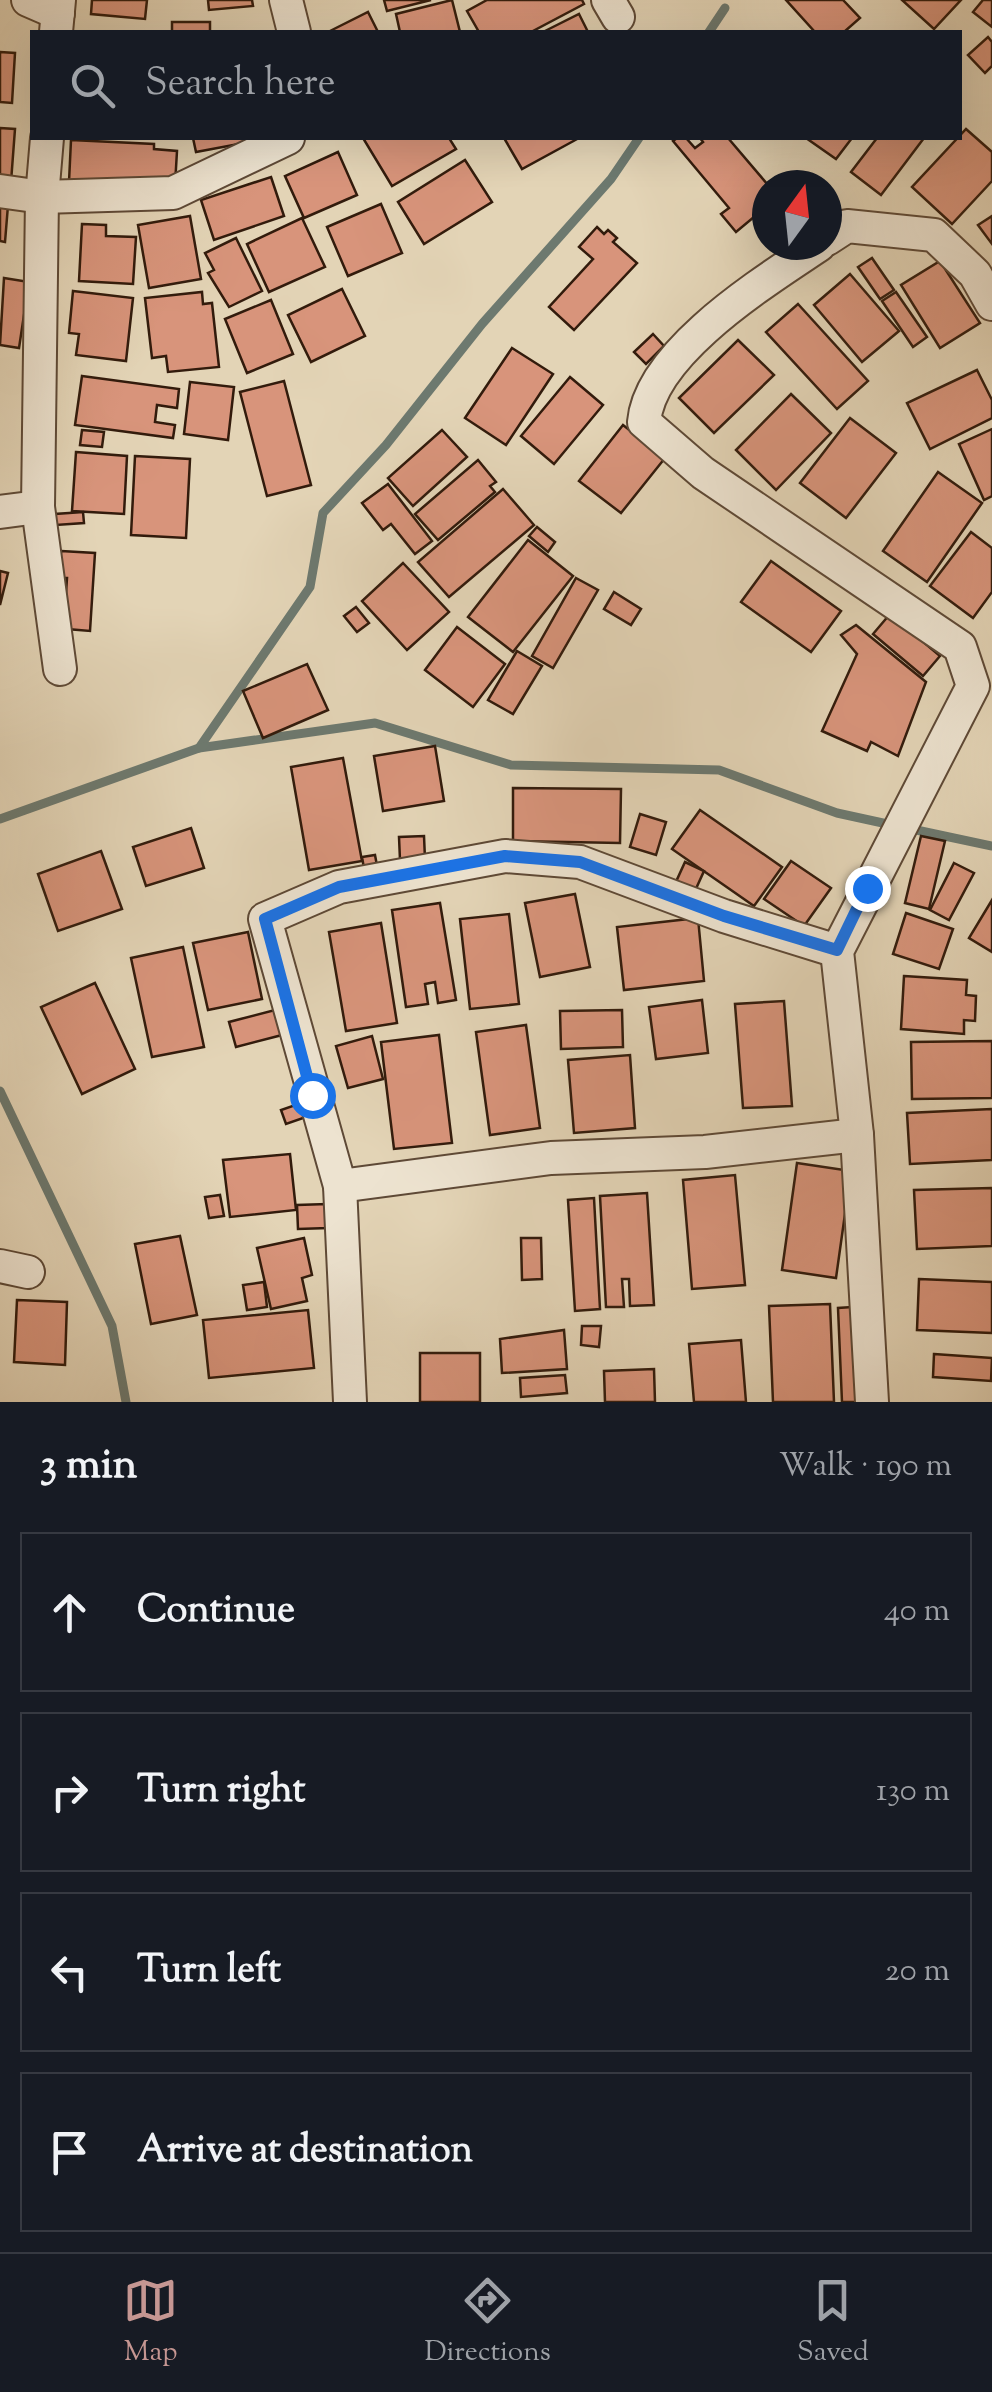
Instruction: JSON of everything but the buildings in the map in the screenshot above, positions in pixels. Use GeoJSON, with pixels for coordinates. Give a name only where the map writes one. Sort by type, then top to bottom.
{"type":"FeatureCollection","features":[{"type":"Feature","properties":{"kind":"street"},"geometry":{"type":"LineString","coordinates":[[286,0],[294,30]]}},
{"type":"Feature","properties":{"kind":"street"},"geometry":{"type":"LineString","coordinates":[[47,140],[42,197],[38,507],[60,670]]}},
{"type":"Feature","properties":{"kind":"street"},"geometry":{"type":"LineString","coordinates":[[0,191],[42,197],[173,193],[284,140]]}},
{"type":"Feature","properties":{"kind":"street"},"geometry":{"type":"LineString","coordinates":[[842,229],[847,226],[934,235],[975,274],[992,304]]}},
{"type":"Feature","properties":{"kind":"street"},"geometry":{"type":"LineString","coordinates":[[796,260],[755,288],[664,368],[645,408],[644,422],[703,473],[960,647],[973,686],[837,950],[857,1135],[872,1402]]}},
{"type":"Feature","properties":{"kind":"street"},"geometry":{"type":"LineString","coordinates":[[0,512],[38,507]]}},
{"type":"Feature","properties":{"kind":"street"},"geometry":{"type":"LineString","coordinates":[[350,1402],[340,1186],[265,919],[339,887],[505,856],[580,862],[724,916],[837,950]]}},
{"type":"Feature","properties":{"kind":"street"},"geometry":{"type":"LineString","coordinates":[[340,1186],[551,1158],[705,1152],[857,1135]]}},
{"type":"Feature","properties":{"kind":"waterway"},"geometry":{"type":"LineString","coordinates":[[710,30],[725,8]]}},
{"type":"Feature","properties":{"kind":"waterway"},"geometry":{"type":"LineString","coordinates":[[199,748],[310,587],[323,513],[386,445],[482,324],[611,179],[638,140]]}},
{"type":"Feature","properties":{"kind":"waterway"},"geometry":{"type":"LineString","coordinates":[[0,819],[199,748],[375,723],[511,765],[719,770],[837,813],[892,825]]}},
{"type":"Feature","properties":{"kind":"waterway"},"geometry":{"type":"LineString","coordinates":[[907,828],[992,846]]}},
{"type":"Feature","properties":{"kind":"waterway"},"geometry":{"type":"LineString","coordinates":[[0,1091],[112,1326],[126,1402]]}},
{"type":"Feature","properties":{"kind":"route"},"geometry":{"type":"LineString","coordinates":[[312,1095],[265,919],[339,887],[505,856],[580,862],[724,916],[837,950],[867,888]]}}]}
